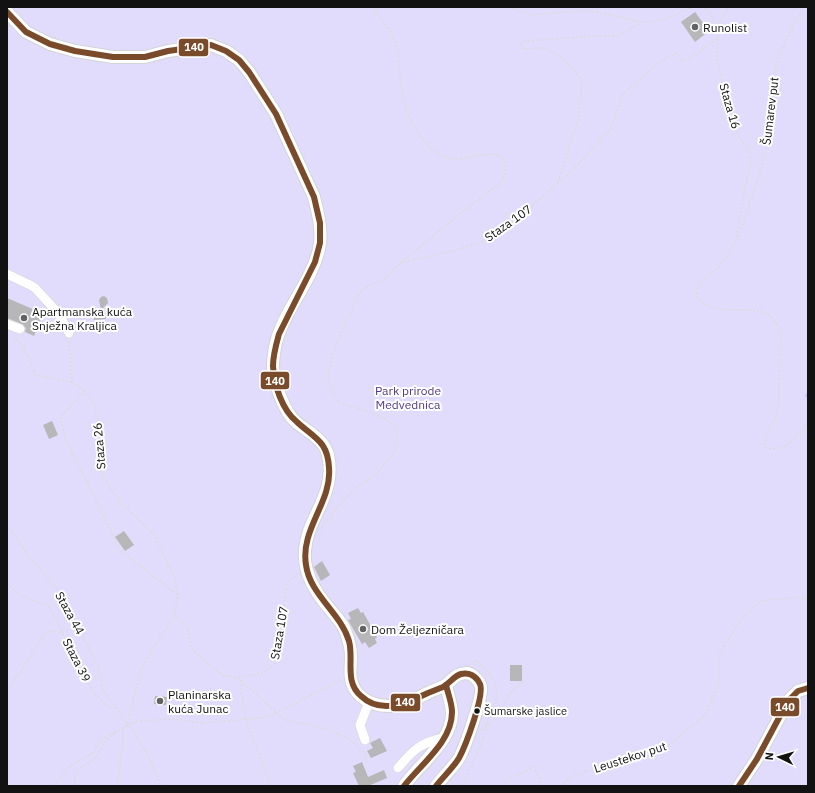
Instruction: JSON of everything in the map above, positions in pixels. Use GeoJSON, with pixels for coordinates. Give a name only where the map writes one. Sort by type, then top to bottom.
{"type":"FeatureCollection","features":[{"type":"Feature","properties":{"kind":"main road"},"geometry":{"type":"LineString","coordinates":[[7,12],[26,32],[50,44],[75,51],[113,57],[146,57],[168,51],[211,45],[226,51],[239,60],[249,72],[276,114],[314,196],[318,211],[320,232],[319,249],[312,269],[295,299],[281,329],[275,347],[273,368],[278,390],[285,407],[294,421],[321,441],[328,453],[330,469],[329,482],[324,499],[306,540],[306,571],[320,596],[340,620],[346,632],[350,643],[350,676],[352,685],[362,699],[385,706],[402,704],[415,700],[446,685],[456,676],[467,673],[473,676],[480,684],[481,692],[458,760],[436,786]]}},
{"type":"Feature","properties":{"kind":"main road"},"geometry":{"type":"LineString","coordinates":[[404,786],[421,764],[439,746],[449,726],[452,714],[446,685]]}},
{"type":"Feature","properties":{"kind":"main road"},"geometry":{"type":"LineString","coordinates":[[740,786],[757,759],[788,701],[798,691],[808,688]]}},
{"type":"Feature","properties":{"kind":"street"},"geometry":{"type":"LineString","coordinates":[[7,274],[30,284],[35,288],[59,314],[69,333]]}},
{"type":"Feature","properties":{"kind":"street"},"geometry":{"type":"LineString","coordinates":[[7,324],[20,329]]}},
{"type":"Feature","properties":{"kind":"street"},"geometry":{"type":"LineString","coordinates":[[365,740],[360,725],[369,702]]}},
{"type":"Feature","properties":{"kind":"street"},"geometry":{"type":"LineString","coordinates":[[398,768],[411,753],[430,740],[444,738]]}},
{"type":"Feature","properties":{"kind":"path"},"geometry":{"type":"LineString","coordinates":[[318,533],[338,506],[357,487],[374,476],[393,455],[396,448],[396,426],[374,413],[339,403],[329,379],[330,362],[336,346],[363,289],[384,279],[400,263],[499,184],[504,178],[506,166],[502,158],[490,154],[454,160],[446,158],[436,153],[425,142],[417,132],[407,114],[402,96],[398,49],[373,7]]}},
{"type":"Feature","properties":{"kind":"path"},"geometry":{"type":"LineString","coordinates":[[510,7],[530,15],[579,10],[641,22],[652,22],[673,16],[693,7]]}},
{"type":"Feature","properties":{"kind":"path"},"geometry":{"type":"LineString","coordinates":[[705,8],[710,7]]}},
{"type":"Feature","properties":{"kind":"path"},"geometry":{"type":"LineString","coordinates":[[716,27],[728,7]]}},
{"type":"Feature","properties":{"kind":"path","name":"Šumarev put"},"geometry":{"type":"LineString","coordinates":[[736,241],[749,208],[770,130],[772,86],[775,70],[792,28],[804,7]]}},
{"type":"Feature","properties":{"kind":"path","name":"Staza 16"},"geometry":{"type":"LineString","coordinates":[[705,8],[711,14],[716,27],[718,37],[717,59],[732,120],[739,137],[749,149],[752,159],[736,241]]}},
{"type":"Feature","properties":{"kind":"path"},"geometry":{"type":"LineString","coordinates":[[558,184],[578,120],[582,95],[582,80],[568,63],[553,52],[541,48],[527,50],[520,47],[520,44],[524,41],[594,36],[618,36],[641,22]]}},
{"type":"Feature","properties":{"kind":"path","name":"Staza 107"},"geometry":{"type":"LineString","coordinates":[[400,263],[449,252],[488,240],[518,218],[558,184],[610,130],[622,94],[665,58],[677,53],[682,62],[701,51],[718,37]]}},
{"type":"Feature","properties":{"kind":"path"},"geometry":{"type":"LineString","coordinates":[[736,241],[720,267],[701,281],[697,294],[700,300],[711,306],[726,310],[753,310],[766,313],[773,318],[778,326],[780,333],[778,412],[766,436],[764,444],[765,447],[775,448],[785,446],[798,436],[808,425]]}},
{"type":"Feature","properties":{"kind":"path"},"geometry":{"type":"LineString","coordinates":[[12,333],[20,343],[32,365],[35,375],[72,382],[69,333]]}},
{"type":"Feature","properties":{"kind":"path","name":"Staza 26"},"geometry":{"type":"LineString","coordinates":[[72,382],[84,391],[94,404],[100,430],[100,471],[116,498],[155,536],[173,574],[178,595],[174,615]]}},
{"type":"Feature","properties":{"kind":"path"},"geometry":{"type":"LineString","coordinates":[[84,391],[60,417],[67,441],[121,551],[178,595]]}},
{"type":"Feature","properties":{"kind":"path","name":"Staza 44"},"geometry":{"type":"LineString","coordinates":[[7,524],[28,555],[62,595],[98,666],[104,692],[118,709]]}},
{"type":"Feature","properties":{"kind":"path","name":"Staza 107"},"geometry":{"type":"LineString","coordinates":[[174,615],[182,620],[189,630],[192,650],[222,675],[239,679],[263,673],[275,664],[281,633],[287,582],[297,574],[306,571]]}},
{"type":"Feature","properties":{"kind":"path","name":"Staza 39"},"geometry":{"type":"LineString","coordinates":[[7,584],[19,594],[48,606],[58,619],[76,664],[95,694],[109,708],[118,709]]}},
{"type":"Feature","properties":{"kind":"path","name":"Leustekov put"},"geometry":{"type":"LineString","coordinates":[[561,786],[570,778],[586,771],[669,745],[705,715],[718,686],[720,652],[742,618],[761,601],[800,597],[808,599]]}},
{"type":"Feature","properties":{"kind":"path"},"geometry":{"type":"LineString","coordinates":[[117,786],[124,730],[127,725],[142,667],[174,615]]}},
{"type":"Feature","properties":{"kind":"path"},"geometry":{"type":"LineString","coordinates":[[7,689],[13,684],[16,676],[21,674],[25,664],[44,634],[53,630],[58,633],[63,632]]}},
{"type":"Feature","properties":{"kind":"path"},"geometry":{"type":"LineString","coordinates":[[53,786],[72,765],[92,754],[102,739],[136,721],[173,719],[203,723],[268,717],[350,676]]}},
{"type":"Feature","properties":{"kind":"path"},"geometry":{"type":"LineString","coordinates":[[239,679],[285,720],[311,724],[327,729],[351,740],[365,754],[367,763]]}},
{"type":"Feature","properties":{"kind":"path"},"geometry":{"type":"LineString","coordinates":[[239,679],[246,719],[271,786]]}},
{"type":"Feature","properties":{"kind":"path"},"geometry":{"type":"LineString","coordinates":[[467,736],[478,732],[492,722],[500,713],[509,694],[525,680]]}},
{"type":"Feature","properties":{"kind":"path"},"geometry":{"type":"LineString","coordinates":[[118,709],[127,725],[134,731],[152,763],[161,786]]}},
{"type":"Feature","properties":{"kind":"path"},"geometry":{"type":"LineString","coordinates":[[73,786],[77,771],[96,757],[104,742],[117,730]]}},
{"type":"Feature","properties":{"kind":"path"},"geometry":{"type":"LineString","coordinates":[[503,786],[507,780],[534,767],[541,784],[544,786]]}},
{"type":"Feature","properties":{"kind":"green space","name":"Park prirode Medvednica"},"geometry":{"type":"Polygon","coordinates":[[[7,7],[808,7],[808,786],[7,786],[7,7]]]}},
{"type":"Feature","properties":{"kind":"building","name":"Runolist"},"geometry":{"type":"Polygon","coordinates":[[[695,12],[709,31],[695,42],[681,22],[695,12]]]}},
{"type":"Feature","properties":{"kind":"building"},"geometry":{"type":"Polygon","coordinates":[[[104,296],[107,298],[108,303],[101,310],[99,300],[104,296]]]}},
{"type":"Feature","properties":{"kind":"building","name":"Apartmanska kuća Snježna Kraljica"},"geometry":{"type":"Polygon","coordinates":[[[7,298],[35,310],[35,312],[42,315],[34,336],[25,332],[26,328],[22,324],[7,318],[7,298]]]}},
{"type":"Feature","properties":{"kind":"building"},"geometry":{"type":"Polygon","coordinates":[[[105,311],[106,319],[94,320],[93,312],[105,311]]]}},
{"type":"Feature","properties":{"kind":"building"},"geometry":{"type":"Polygon","coordinates":[[[52,421],[58,435],[49,439],[43,425],[52,421]]]}},
{"type":"Feature","properties":{"kind":"building"},"geometry":{"type":"Polygon","coordinates":[[[124,531],[134,545],[125,551],[115,537],[124,531]]]}},
{"type":"Feature","properties":{"kind":"building"},"geometry":{"type":"Polygon","coordinates":[[[322,561],[330,575],[321,581],[314,567],[322,561]]]}},
{"type":"Feature","properties":{"kind":"building","name":"Dom Željezničara"},"geometry":{"type":"Polygon","coordinates":[[[358,608],[361,613],[363,612],[377,637],[375,639],[377,643],[369,648],[365,642],[362,644],[348,620],[351,619],[348,613],[358,608]]]}},
{"type":"Feature","properties":{"kind":"building"},"geometry":{"type":"Polygon","coordinates":[[[510,665],[522,665],[522,681],[510,681],[510,665]]]}},
{"type":"Feature","properties":{"kind":"building","name":"Planinarska kuća Junac"},"geometry":{"type":"Polygon","coordinates":[[[155,696],[167,697],[166,705],[154,704],[155,696]]]}},
{"type":"Feature","properties":{"kind":"building"},"geometry":{"type":"Polygon","coordinates":[[[380,738],[387,751],[371,758],[367,751],[373,748],[370,743],[380,738]]]}},
{"type":"Feature","properties":{"kind":"building"},"geometry":{"type":"Polygon","coordinates":[[[362,762],[368,777],[384,770],[387,778],[368,786],[359,786],[353,773],[356,772],[353,766],[362,762]]]}},
{"type":"Feature","properties":{"kind":"transit line","name":"140"},"geometry":{"type":"LineString","coordinates":[[7,12],[26,32],[50,44],[75,51],[113,57],[145,57],[168,51],[211,45],[226,51],[239,60],[249,72],[276,114],[314,197],[320,223],[320,243],[315,262],[279,334],[273,362],[275,381],[283,404],[292,417],[319,441],[323,446],[328,459],[329,480],[326,492],[307,539],[305,552],[306,565],[313,585],[345,631],[349,641],[350,670],[353,684],[361,696],[369,702],[385,706],[403,703],[443,687],[456,676],[461,674],[469,674],[480,684],[480,699],[466,743],[457,762],[436,786]]}},
{"type":"Feature","properties":{"kind":"transit line","name":"140"},"geometry":{"type":"LineString","coordinates":[[404,786],[434,752],[447,733],[451,723],[452,712],[446,685]]}},
{"type":"Feature","properties":{"kind":"transit line","name":"140"},"geometry":{"type":"LineString","coordinates":[[739,786],[757,759],[788,701],[798,691],[808,688]]}},
{"type":"Feature","properties":{"kind":"place","name":"Runolist"},"geometry":{"type":"Point","coordinates":[695,27]}},
{"type":"Feature","properties":{"kind":"place","name":"Apartmanska kuća Snježna Kraljica"},"geometry":{"type":"Point","coordinates":[24,318]}},
{"type":"Feature","properties":{"kind":"place","name":"Dom Željezničara"},"geometry":{"type":"Point","coordinates":[363,629]}},
{"type":"Feature","properties":{"kind":"place","name":"Planinarska kuća Junac"},"geometry":{"type":"Point","coordinates":[160,701]}},
{"type":"Feature","properties":{"kind":"place","name":"Šumarske jaslice"},"geometry":{"type":"Point","coordinates":[477,711]}}]}
